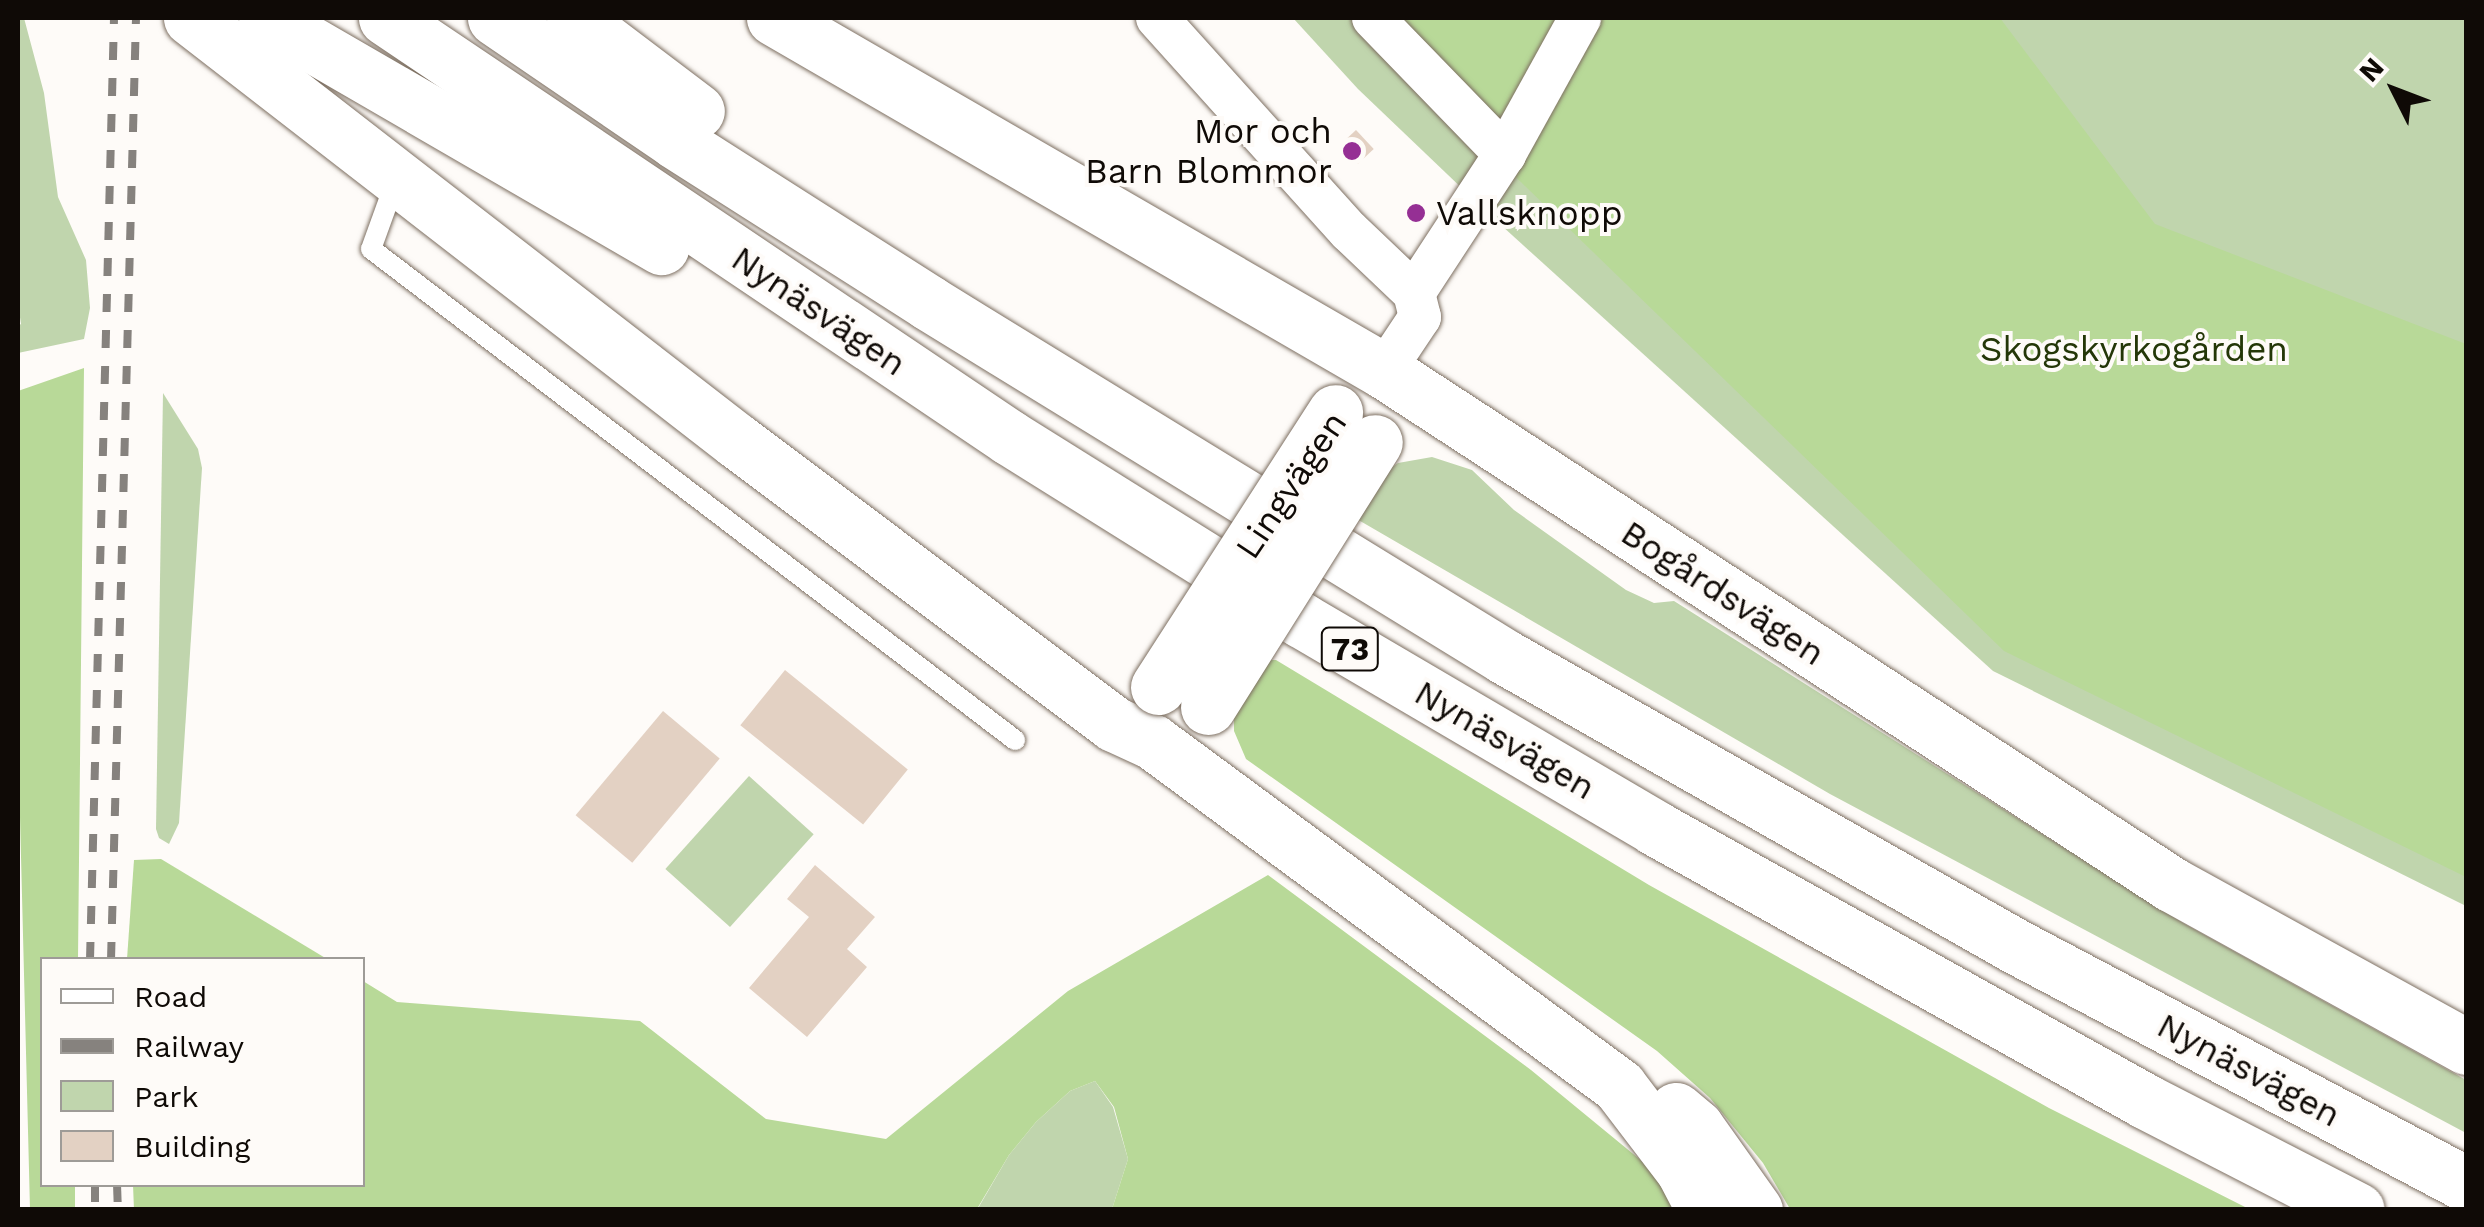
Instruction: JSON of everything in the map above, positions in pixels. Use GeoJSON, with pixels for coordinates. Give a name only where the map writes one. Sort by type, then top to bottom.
{"type":"FeatureCollection","features":[{"type":"Feature","properties":{"kind":"main road"},"geometry":{"type":"LineString","coordinates":[[192,18],[1066,689],[1114,724],[1153,742],[1619,1086],[1683,1170],[1704,1210]]}},
{"type":"Feature","properties":{"kind":"main road"},"geometry":{"type":"LineString","coordinates":[[266,18],[633,229],[751,305],[1010,438]]}},
{"type":"Feature","properties":{"kind":"main road","name":"Nynäsvägen"},"geometry":{"type":"LineString","coordinates":[[386,18],[1010,438],[1301,620],[1655,828],[2145,1102],[2357,1210]]}},
{"type":"Feature","properties":{"kind":"main road","name":"Nynäsvägen"},"geometry":{"type":"LineString","coordinates":[[495,18],[675,141],[1505,656],[1966,918],[2466,1184]]}},
{"type":"Feature","properties":{"kind":"main road"},"geometry":{"type":"LineString","coordinates":[[574,18],[834,209],[1032,340],[1157,443]]}},
{"type":"Feature","properties":{"kind":"main road","name":"Bogårdsvägen"},"geometry":{"type":"LineString","coordinates":[[774,18],[1384,371],[2172,884],[2466,1048]]}},
{"type":"Feature","properties":{"kind":"main road","name":"Lingvägen"},"geometry":{"type":"LineString","coordinates":[[1153,742],[1208,707],[1384,371]]}},
{"type":"Feature","properties":{"kind":"main road","name":"Lingvägen"},"geometry":{"type":"LineString","coordinates":[[1153,742],[1158,687],[1355,427]]}},
{"type":"Feature","properties":{"kind":"main road"},"geometry":{"type":"LineString","coordinates":[[1619,1086],[1664,1100],[1696,1127],[1755,1210]]}},
{"type":"Feature","properties":{"kind":"street"},"geometry":{"type":"LineString","coordinates":[[1157,18],[1349,232],[1414,294],[1420,317],[1384,371]]}},
{"type":"Feature","properties":{"kind":"street"},"geometry":{"type":"LineString","coordinates":[[1373,18],[1505,154]]}},
{"type":"Feature","properties":{"kind":"street"},"geometry":{"type":"LineString","coordinates":[[1414,294],[1505,154],[1580,18]]}},
{"type":"Feature","properties":{"kind":"lane"},"geometry":{"type":"LineString","coordinates":[[397,177],[371,249],[1014,740]]}},
{"type":"Feature","properties":{"kind":"green space"},"geometry":{"type":"Polygon","coordinates":[[[18,18],[24,18],[44,93],[58,197],[86,260],[90,308],[84,339],[18,353],[21,324],[18,18]]]}},
{"type":"Feature","properties":{"kind":"green space","name":"Skogskyrkogården"},"geometry":{"type":"Polygon","coordinates":[[[1293,18],[2466,18],[2466,906],[1993,671],[1491,216],[1358,89],[1293,18]]]}},
{"type":"Feature","properties":{"kind":"green space","name":"Skogskyrkogården"},"geometry":{"type":"Polygon","coordinates":[[[1352,18],[2000,18],[2155,224],[2466,344],[2466,877],[2004,651],[1352,18]]]}},
{"type":"Feature","properties":{"kind":"green space"},"geometry":{"type":"Polygon","coordinates":[[[84,368],[78,957],[40,957],[40,1187],[75,1187],[75,1209],[30,1209],[18,739],[18,391],[84,368]]]}},
{"type":"Feature","properties":{"kind":"green space"},"geometry":{"type":"Polygon","coordinates":[[[163,393],[198,449],[202,468],[179,823],[169,844],[159,838],[156,829],[163,393]]]}},
{"type":"Feature","properties":{"kind":"green space"},"geometry":{"type":"Polygon","coordinates":[[[1432,457],[1472,470],[1514,510],[1626,590],[1654,603],[1674,601],[2183,923],[2466,1080],[2466,1133],[1830,794],[1355,518],[1375,479],[1398,463],[1432,457]]]}},
{"type":"Feature","properties":{"kind":"green space"},"geometry":{"type":"Polygon","coordinates":[[[1262,660],[1276,660],[1649,885],[2049,1108],[2249,1209],[1790,1209],[1763,1163],[1710,1098],[1657,1051],[1246,759],[1234,731],[1234,712],[1262,660]]]}},
{"type":"Feature","properties":{"kind":"green space"},"geometry":{"type":"Polygon","coordinates":[[[749,776],[814,834],[730,927],[665,869],[749,776]]]}},
{"type":"Feature","properties":{"kind":"green space"},"geometry":{"type":"Polygon","coordinates":[[[161,859],[324,957],[127,957],[134,860],[161,859]]]}},
{"type":"Feature","properties":{"kind":"green space"},"geometry":{"type":"Polygon","coordinates":[[[1268,875],[1531,1070],[1660,1176],[1673,1210],[1112,1209],[1128,1159],[1114,1107],[1095,1081],[1070,1091],[1036,1122],[1009,1155],[977,1209],[134,1210],[133,1187],[365,1187],[365,982],[397,1002],[640,1021],[766,1119],[886,1139],[1068,991],[1268,875]]]}},
{"type":"Feature","properties":{"kind":"green space"},"geometry":{"type":"Polygon","coordinates":[[[1095,1081],[1113,1107],[1128,1159],[1112,1209],[977,1210],[1009,1155],[1036,1122],[1070,1091],[1095,1081]]]}},
{"type":"Feature","properties":{"kind":"building"},"geometry":{"type":"Polygon","coordinates":[[[1356,130],[1374,149],[1358,164],[1340,145],[1356,130]]]}},
{"type":"Feature","properties":{"kind":"building"},"geometry":{"type":"Polygon","coordinates":[[[785,670],[908,769],[863,825],[740,725],[785,670]]]}},
{"type":"Feature","properties":{"kind":"building"},"geometry":{"type":"Polygon","coordinates":[[[663,711],[720,759],[632,863],[576,815],[663,711]]]}},
{"type":"Feature","properties":{"kind":"building"},"geometry":{"type":"Polygon","coordinates":[[[815,865],[875,917],[847,949],[867,967],[807,1037],[749,988],[809,917],[787,899],[815,865]]]}},
{"type":"Feature","properties":{"kind":"railway"},"geometry":{"type":"LineString","coordinates":[[90,957],[114,18]]}},
{"type":"Feature","properties":{"kind":"railway"},"geometry":{"type":"LineString","coordinates":[[111,957],[136,18]]}},
{"type":"Feature","properties":{"kind":"railway"},"geometry":{"type":"LineString","coordinates":[[95,1187],[95,1210]]}},
{"type":"Feature","properties":{"kind":"railway"},"geometry":{"type":"LineString","coordinates":[[117,1187],[118,1210]]}},
{"type":"Feature","properties":{"kind":"place","name":"Mor och Barn Blommor"},"geometry":{"type":"Point","coordinates":[1352,151]}},
{"type":"Feature","properties":{"kind":"place","name":"Vallsknopp"},"geometry":{"type":"Point","coordinates":[1416,213]}}]}
